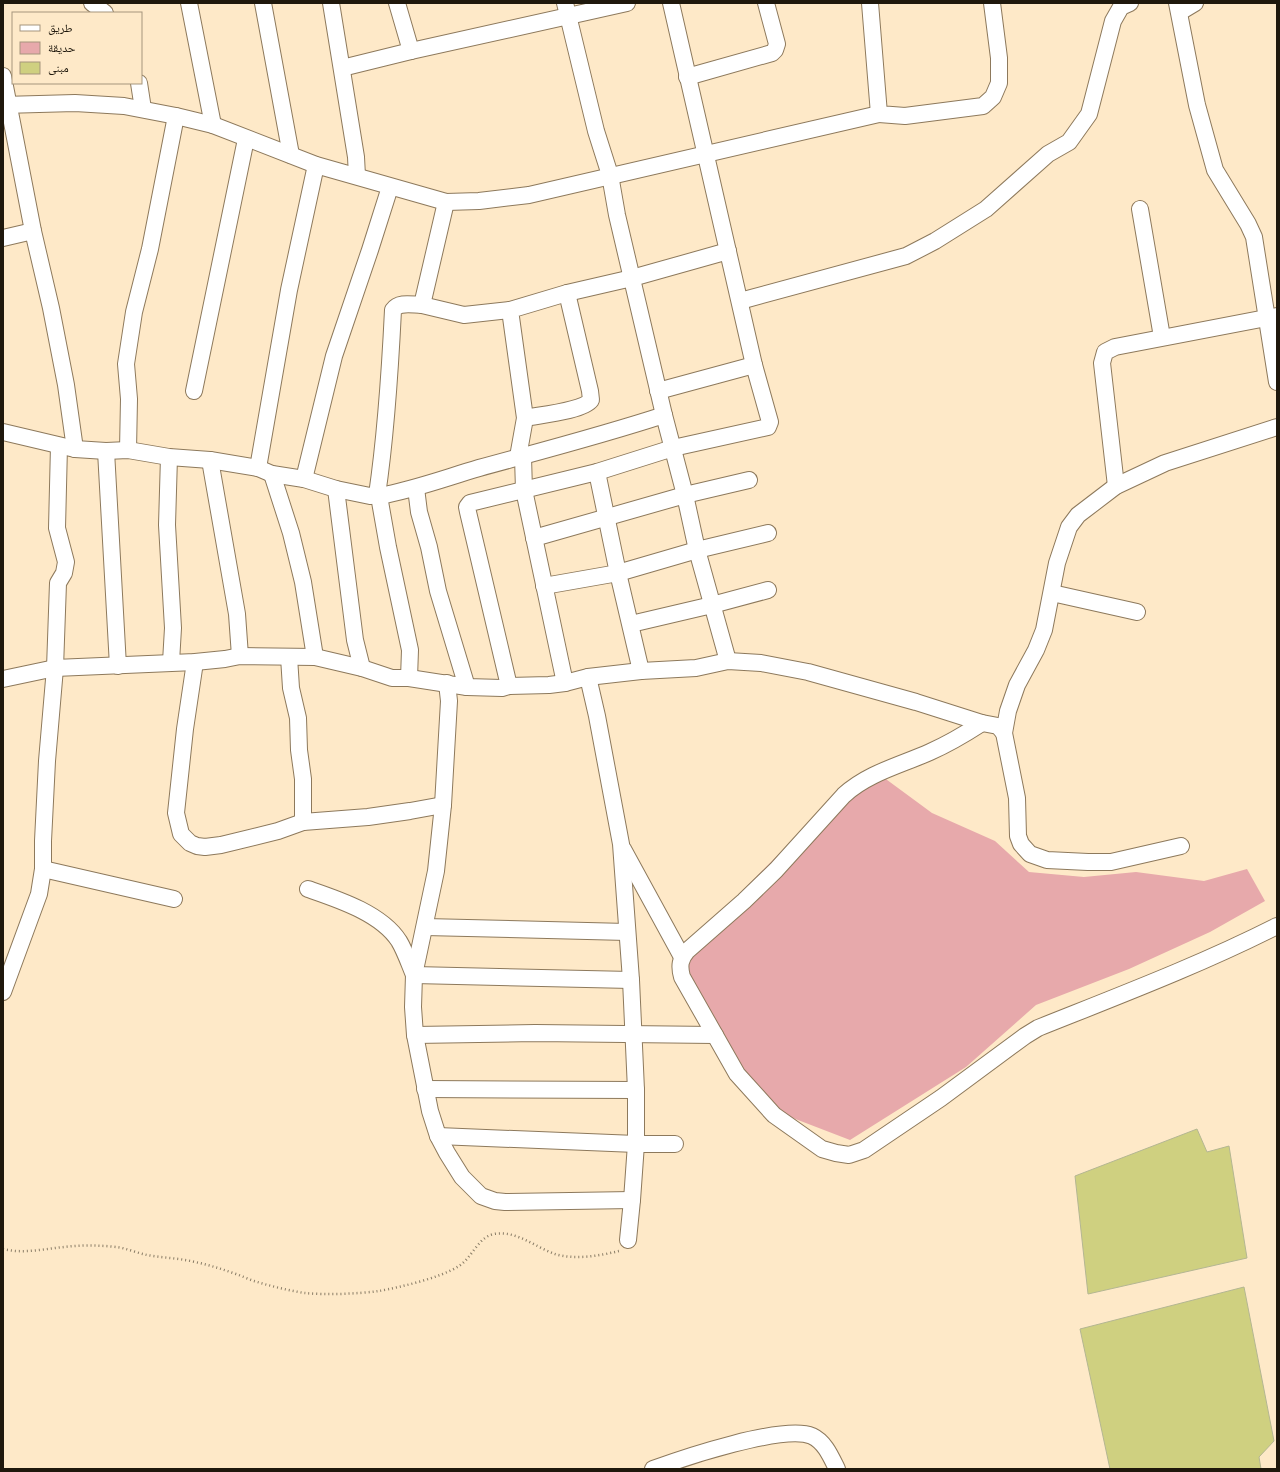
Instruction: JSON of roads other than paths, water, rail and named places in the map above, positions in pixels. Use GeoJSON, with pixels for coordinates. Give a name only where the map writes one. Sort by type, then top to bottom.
{"type":"FeatureCollection","features":[{"type":"Feature","properties":{"kind":"street"},"geometry":{"type":"LineString","coordinates":[[92,3],[104,12]]}},
{"type":"Feature","properties":{"kind":"street"},"geometry":{"type":"LineString","coordinates":[[189,3],[213,125]]}},
{"type":"Feature","properties":{"kind":"street"},"geometry":{"type":"LineString","coordinates":[[263,3],[291,155]]}},
{"type":"Feature","properties":{"kind":"street"},"geometry":{"type":"LineString","coordinates":[[330,3],[356,157],[357,176]]}},
{"type":"Feature","properties":{"kind":"street"},"geometry":{"type":"LineString","coordinates":[[397,3],[411,51]]}},
{"type":"Feature","properties":{"kind":"street"},"geometry":{"type":"LineString","coordinates":[[342,68],[566,10],[627,3]]}},
{"type":"Feature","properties":{"kind":"street"},"geometry":{"type":"LineString","coordinates":[[509,686],[468,507],[470,502],[597,472],[673,448],[768,427],[770,422],[754,365],[670,3]]}},
{"type":"Feature","properties":{"kind":"street"},"geometry":{"type":"LineString","coordinates":[[687,77],[772,53],[777,44],[766,3]]}},
{"type":"Feature","properties":{"kind":"street"},"geometry":{"type":"LineString","coordinates":[[870,3],[879,114]]}},
{"type":"Feature","properties":{"kind":"street"},"geometry":{"type":"LineString","coordinates":[[6,105],[75,103],[143,109],[213,125],[316,165],[390,187],[446,202],[479,201],[529,195],[879,114],[905,116],[983,106],[993,97],[999,83],[999,58],[992,3]]}},
{"type":"Feature","properties":{"kind":"street"},"geometry":{"type":"LineString","coordinates":[[740,301],[906,256],[935,241],[986,209],[1048,154],[1069,142],[1089,114],[1113,21],[1121,7],[1130,3]]}},
{"type":"Feature","properties":{"kind":"street"},"geometry":{"type":"LineString","coordinates":[[1195,3],[1178,7],[1197,105],[1215,170],[1248,224],[1254,237],[1271,317],[1277,382]]}},
{"type":"Feature","properties":{"kind":"street"},"geometry":{"type":"LineString","coordinates":[[566,10],[596,131],[610,176],[617,215],[658,391],[686,495],[712,605],[728,661]]}},
{"type":"Feature","properties":{"kind":"street"},"geometry":{"type":"LineString","coordinates":[[3,76],[6,105],[51,308],[66,384],[75,449]]}},
{"type":"Feature","properties":{"kind":"street"},"geometry":{"type":"LineString","coordinates":[[139,84],[143,109]]}},
{"type":"Feature","properties":{"kind":"street"},"geometry":{"type":"LineString","coordinates":[[128,450],[129,399],[126,364],[134,312],[150,249],[176,116]]}},
{"type":"Feature","properties":{"kind":"street"},"geometry":{"type":"LineString","coordinates":[[194,391],[246,139]]}},
{"type":"Feature","properties":{"kind":"street"},"geometry":{"type":"LineString","coordinates":[[315,657],[303,582],[291,533],[265,471],[289,290],[316,165]]}},
{"type":"Feature","properties":{"kind":"street"},"geometry":{"type":"LineString","coordinates":[[304,479],[334,356],[390,187]]}},
{"type":"Feature","properties":{"kind":"street"},"geometry":{"type":"LineString","coordinates":[[422,305],[446,202]]}},
{"type":"Feature","properties":{"kind":"street"},"geometry":{"type":"LineString","coordinates":[[1140,209],[1162,337]]}},
{"type":"Feature","properties":{"kind":"street"},"geometry":{"type":"LineString","coordinates":[[3,238],[33,231]]}},
{"type":"Feature","properties":{"kind":"street"},"geometry":{"type":"LineString","coordinates":[[409,678],[410,650],[392,570],[378,496],[390,373],[393,310],[396,306],[400,305],[422,305],[464,315],[510,310],[567,293],[632,278],[728,251]]}},
{"type":"Feature","properties":{"kind":"street"},"geometry":{"type":"LineString","coordinates":[[524,418],[568,410],[588,404],[591,400],[567,293]]}},
{"type":"Feature","properties":{"kind":"street"},"geometry":{"type":"LineString","coordinates":[[510,310],[524,418],[521,457],[524,490],[565,683]]}},
{"type":"Feature","properties":{"kind":"street"},"geometry":{"type":"LineString","coordinates":[[1116,486],[1102,363],[1105,352],[1115,347],[1162,337],[1271,317]]}},
{"type":"Feature","properties":{"kind":"street"},"geometry":{"type":"LineString","coordinates":[[658,391],[754,365]]}},
{"type":"Feature","properties":{"kind":"street"},"geometry":{"type":"LineString","coordinates":[[3,432],[75,449],[106,451],[128,450],[169,457],[210,460],[304,479],[336,489],[370,496],[378,496],[416,488],[664,414]]}},
{"type":"Feature","properties":{"kind":"street"},"geometry":{"type":"LineString","coordinates":[[1181,846],[1111,862],[1047,860],[1030,854],[1021,844],[1018,836],[1017,798],[1004,733],[1008,711],[1012,697],[1036,650],[1044,630],[1057,563],[1069,528],[1078,515],[1116,486],[1165,463],[1277,427]]}},
{"type":"Feature","properties":{"kind":"street"},"geometry":{"type":"LineString","coordinates":[[3,992],[39,894],[43,869],[47,761],[55,668],[58,584],[64,573],[66,562],[57,528],[59,446]]}},
{"type":"Feature","properties":{"kind":"street"},"geometry":{"type":"LineString","coordinates":[[106,451],[118,666]]}},
{"type":"Feature","properties":{"kind":"street"},"geometry":{"type":"LineString","coordinates":[[169,457],[167,526],[173,628],[171,662]]}},
{"type":"Feature","properties":{"kind":"street"},"geometry":{"type":"LineString","coordinates":[[210,460],[237,614],[240,656]]}},
{"type":"Feature","properties":{"kind":"street"},"geometry":{"type":"LineString","coordinates":[[597,472],[618,573],[641,671]]}},
{"type":"Feature","properties":{"kind":"street"},"geometry":{"type":"LineString","coordinates":[[534,538],[686,495],[749,480]]}},
{"type":"Feature","properties":{"kind":"street"},"geometry":{"type":"LineString","coordinates":[[416,488],[419,512],[429,547],[438,591],[468,687]]}},
{"type":"Feature","properties":{"kind":"street"},"geometry":{"type":"LineString","coordinates":[[336,489],[355,640],[362,668]]}},
{"type":"Feature","properties":{"kind":"street"},"geometry":{"type":"LineString","coordinates":[[544,586],[618,573],[768,532]]}},
{"type":"Feature","properties":{"kind":"street"},"geometry":{"type":"LineString","coordinates":[[631,624],[768,590]]}},
{"type":"Feature","properties":{"kind":"street"},"geometry":{"type":"LineString","coordinates":[[1052,593],[1137,612]]}},
{"type":"Feature","properties":{"kind":"street"},"geometry":{"type":"LineString","coordinates":[[3,679],[55,668],[195,662],[240,656],[315,657],[362,668],[392,678],[409,678],[468,687],[502,688],[509,686],[565,683],[588,677],[641,671],[696,668],[728,661],[761,663],[808,672],[916,702],[982,723],[998,726],[1004,733]]}},
{"type":"Feature","properties":{"kind":"street"},"geometry":{"type":"LineString","coordinates":[[290,657],[291,688],[298,718],[299,750],[303,779],[303,822]]}},
{"type":"Feature","properties":{"kind":"street"},"geometry":{"type":"LineString","coordinates":[[195,662],[184,729],[176,800],[176,813],[181,834],[190,843],[205,847],[221,845],[265,834],[303,822],[375,816],[443,805]]}},
{"type":"Feature","properties":{"kind":"street"},"geometry":{"type":"LineString","coordinates":[[588,677],[597,716],[621,844],[631,980],[636,1090],[636,1144],[628,1240]]}},
{"type":"Feature","properties":{"kind":"street"},"geometry":{"type":"LineString","coordinates":[[447,683],[449,702],[443,805],[436,871],[414,975],[413,1007],[415,1035],[426,1089],[438,1136],[462,1177],[481,1196],[486,1198],[505,1202],[632,1200]]}},
{"type":"Feature","properties":{"kind":"street"},"geometry":{"type":"LineString","coordinates":[[982,723],[953,741],[931,752],[865,779],[854,786],[844,795],[776,870],[682,957],[680,964],[682,977],[737,1074],[774,1115],[822,1149],[849,1155],[864,1150],[942,1098],[1038,1028],[1176,972],[1277,926]]}},
{"type":"Feature","properties":{"kind":"street"},"geometry":{"type":"LineString","coordinates":[[621,844],[682,957]]}},
{"type":"Feature","properties":{"kind":"street"},"geometry":{"type":"LineString","coordinates":[[43,869],[174,899]]}},
{"type":"Feature","properties":{"kind":"street"},"geometry":{"type":"LineString","coordinates":[[308,889],[353,907],[382,924],[398,940],[414,975]]}},
{"type":"Feature","properties":{"kind":"street"},"geometry":{"type":"LineString","coordinates":[[425,927],[627,932]]}},
{"type":"Feature","properties":{"kind":"street"},"geometry":{"type":"LineString","coordinates":[[414,975],[631,980]]}},
{"type":"Feature","properties":{"kind":"street"},"geometry":{"type":"LineString","coordinates":[[415,1035],[535,1033],[714,1035]]}},
{"type":"Feature","properties":{"kind":"street"},"geometry":{"type":"LineString","coordinates":[[426,1089],[532,1091],[636,1090]]}},
{"type":"Feature","properties":{"kind":"street"},"geometry":{"type":"LineString","coordinates":[[438,1136],[636,1144],[675,1144]]}},
{"type":"Feature","properties":{"kind":"street"},"geometry":{"type":"LineString","coordinates":[[653,1469],[726,1446],[787,1433],[803,1433],[817,1439],[824,1446],[837,1469]]}}]}
